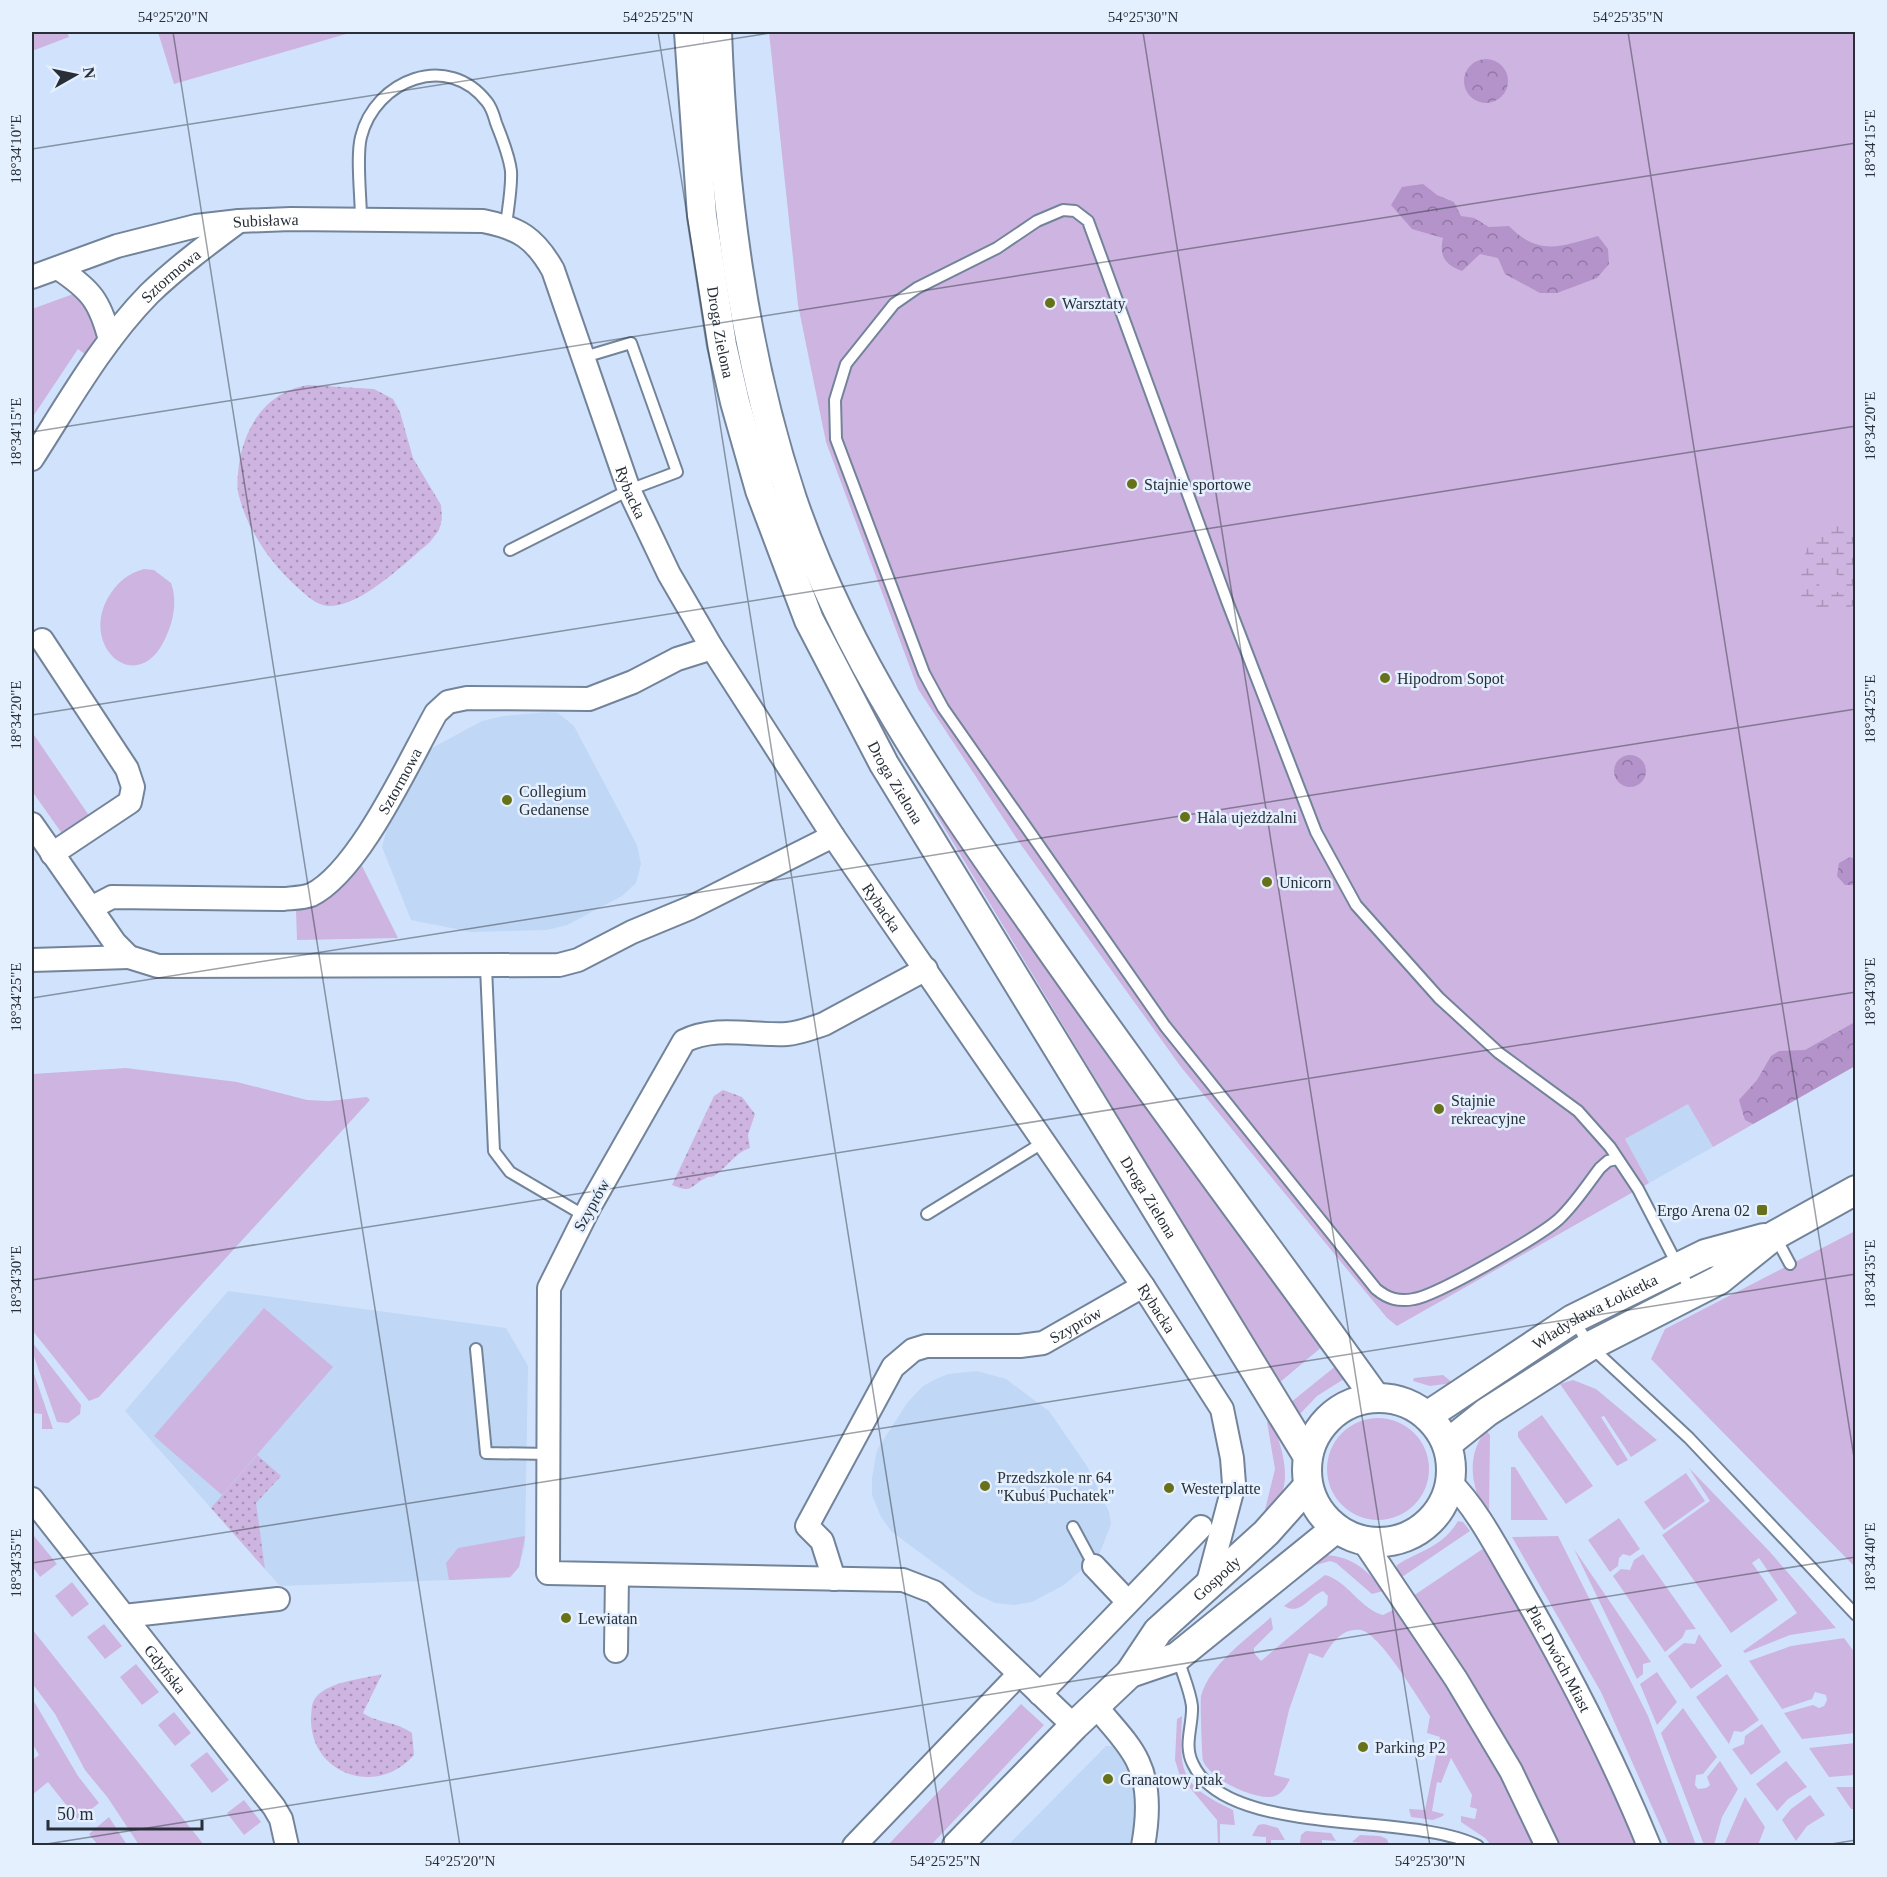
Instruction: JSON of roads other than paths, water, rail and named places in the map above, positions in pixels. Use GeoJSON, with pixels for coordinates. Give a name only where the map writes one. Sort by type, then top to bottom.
{"type":"FeatureCollection","features":[{"type":"Feature","properties":{"kind":"street","name":"Droga Zielona"},"geometry":{"type":"LineString","coordinates":[[689,32],[702,216],[722,345],[760,490],[809,620],[840,685],[884,764],[1307,1455]]}},
{"type":"Feature","properties":{"kind":"street","name":"Droga Zielona"},"geometry":{"type":"LineString","coordinates":[[717,32],[726,176],[741,295],[761,388],[792,498],[845,627],[899,728],[936,785],[1073,981],[1376,1397]]}},
{"type":"Feature","properties":{"kind":"street","name":"Subisława"},"geometry":{"type":"LineString","coordinates":[[32,277],[117,246],[196,226],[238,221],[453,220],[506,225]]}},
{"type":"Feature","properties":{"kind":"street","name":"Sztormowa"},"geometry":{"type":"LineString","coordinates":[[32,459],[110,340],[148,295],[172,272],[238,221]]}},
{"type":"Feature","properties":{"kind":"street","name":"Rybacka"},"geometry":{"type":"LineString","coordinates":[[506,225],[526,236],[543,252],[553,270],[628,490],[669,574],[712,648],[833,836],[1213,1390],[1222,1409],[1228,1433],[1234,1484],[1207,1586]]}},
{"type":"Feature","properties":{"kind":"street"},"geometry":{"type":"LineString","coordinates":[[58,268],[84,286],[97,301],[110,340]]}},
{"type":"Feature","properties":{"kind":"street"},"geometry":{"type":"LineString","coordinates":[[37,636],[127,769],[133,787],[130,802],[52,854]]}},
{"type":"Feature","properties":{"kind":"street","name":"Sztormowa"},"geometry":{"type":"LineString","coordinates":[[91,908],[112,897],[283,899],[309,896],[330,882],[362,844],[436,713],[448,702],[467,698],[589,699],[633,682],[677,659],[712,648]]}},
{"type":"Feature","properties":{"kind":"street"},"geometry":{"type":"LineString","coordinates":[[32,824],[114,943],[129,957]]}},
{"type":"Feature","properties":{"kind":"street"},"geometry":{"type":"LineString","coordinates":[[32,960],[129,957],[158,966],[486,967],[559,965],[578,960],[632,932],[690,908],[833,836]]}},
{"type":"Feature","properties":{"kind":"street","name":"Szyprów"},"geometry":{"type":"LineString","coordinates":[[926,969],[824,1024],[808,1030],[789,1034],[709,1032],[684,1041],[585,1216],[549,1288],[548,1574],[903,1580],[934,1592],[1074,1726]]}},
{"type":"Feature","properties":{"kind":"street","name":"Władysława Łokietka"},"geometry":{"type":"LineString","coordinates":[[1447,1444],[1487,1412],[1590,1346],[1719,1280],[1775,1235],[1856,1190]]}},
{"type":"Feature","properties":{"kind":"street","name":"Władysława Łokietka"},"geometry":{"type":"LineString","coordinates":[[1427,1416],[1573,1319],[1705,1254],[1775,1235]]}},
{"type":"Feature","properties":{"kind":"street","name":"Szyprów"},"geometry":{"type":"LineString","coordinates":[[834,1579],[822,1541],[807,1526],[893,1367],[914,1350],[926,1346],[1020,1346],[1043,1343],[1143,1286]]}},
{"type":"Feature","properties":{"kind":"street"},"geometry":{"type":"LineString","coordinates":[[1376,1397],[1394,1399],[1412,1405],[1427,1416],[1439,1429],[1447,1444],[1451,1463],[1450,1482],[1443,1504],[1429,1522],[1410,1536],[1388,1542],[1365,1542],[1335,1529],[1313,1502],[1308,1486],[1307,1455],[1314,1437],[1332,1415],[1356,1401],[1376,1397]]}},
{"type":"Feature","properties":{"kind":"street","name":"Plac Dwóch Miast"},"geometry":{"type":"LineString","coordinates":[[1450,1482],[1498,1549],[1561,1658],[1598,1731],[1649,1845]]}},
{"type":"Feature","properties":{"kind":"street","name":"Gospody"},"geometry":{"type":"LineString","coordinates":[[1168,1644],[1207,1586],[1266,1533],[1308,1486]]}},
{"type":"Feature","properties":{"kind":"street","name":"Gdyńska"},"geometry":{"type":"LineString","coordinates":[[32,1499],[274,1807],[281,1819],[287,1845]]}},
{"type":"Feature","properties":{"kind":"street"},"geometry":{"type":"LineString","coordinates":[[1040,1694],[1201,1527]]}},
{"type":"Feature","properties":{"kind":"street","name":"Gospody"},"geometry":{"type":"LineString","coordinates":[[972,1839],[1074,1726],[1130,1673],[1168,1644],[1335,1529]]}},
{"type":"Feature","properties":{"kind":"street"},"geometry":{"type":"LineString","coordinates":[[1365,1542],[1456,1679],[1510,1772],[1546,1845]]}},
{"type":"Feature","properties":{"kind":"street"},"geometry":{"type":"LineString","coordinates":[[1094,1566],[1128,1602]]}},
{"type":"Feature","properties":{"kind":"street"},"geometry":{"type":"LineString","coordinates":[[616,1651],[617,1575]]}},
{"type":"Feature","properties":{"kind":"street"},"geometry":{"type":"LineString","coordinates":[[124,1616],[278,1599]]}},
{"type":"Feature","properties":{"kind":"street"},"geometry":{"type":"LineString","coordinates":[[854,1845],[1019,1674]]}},
{"type":"Feature","properties":{"kind":"street"},"geometry":{"type":"LineString","coordinates":[[1095,1706],[1138,1761],[1145,1784],[1147,1825],[1143,1845]]}},
{"type":"Feature","properties":{"kind":"lane"},"geometry":{"type":"LineString","coordinates":[[361,219],[361,138],[371,112],[389,90],[406,81],[427,76],[446,77],[462,83],[477,92],[489,104],[511,171],[506,225]]}},
{"type":"Feature","properties":{"kind":"lane"},"geometry":{"type":"LineString","coordinates":[[1617,1158],[1608,1161],[1600,1168],[1558,1220],[1431,1294],[1414,1299],[1395,1300],[1385,1297],[1376,1289],[1165,1026],[943,708],[924,673],[845,462],[836,428],[835,400],[846,364],[894,304],[917,288],[997,248],[1037,221],[1063,210],[1075,211],[1088,221],[1227,601],[1316,832],[1356,905],[1439,998],[1499,1053],[1578,1111],[1617,1158],[1638,1189],[1692,1294]]}},
{"type":"Feature","properties":{"kind":"lane"},"geometry":{"type":"LineString","coordinates":[[510,550],[628,490],[677,472],[631,343],[582,358]]}},
{"type":"Feature","properties":{"kind":"lane"},"geometry":{"type":"LineString","coordinates":[[486,967],[494,1150],[510,1172],[585,1216]]}},
{"type":"Feature","properties":{"kind":"lane"},"geometry":{"type":"LineString","coordinates":[[927,1214],[1044,1142]]}},
{"type":"Feature","properties":{"kind":"lane"},"geometry":{"type":"LineString","coordinates":[[1775,1235],[1790,1264]]}},
{"type":"Feature","properties":{"kind":"lane"},"geometry":{"type":"LineString","coordinates":[[1573,1319],[1590,1346],[1689,1438],[1856,1615]]}},
{"type":"Feature","properties":{"kind":"lane"},"geometry":{"type":"LineString","coordinates":[[476,1349],[486,1453],[549,1444]]}},
{"type":"Feature","properties":{"kind":"lane"},"geometry":{"type":"LineString","coordinates":[[1073,1527],[1094,1566]]}},
{"type":"Feature","properties":{"kind":"lane"},"geometry":{"type":"LineString","coordinates":[[1168,1644],[1192,1706],[1188,1745],[1193,1766],[1205,1781],[1228,1797],[1247,1805],[1296,1817],[1450,1833],[1478,1845]]}},
{"type":"Feature","properties":{"kind":"place","name":"Warsztaty"},"geometry":{"type":"Point","coordinates":[1050,303]}},
{"type":"Feature","properties":{"kind":"place","name":"Stajnie sportowe"},"geometry":{"type":"Point","coordinates":[1132,484]}},
{"type":"Feature","properties":{"kind":"place","name":"Hipodrom Sopot"},"geometry":{"type":"Point","coordinates":[1385,678]}},
{"type":"Feature","properties":{"kind":"place","name":"Collegium Gedanense"},"geometry":{"type":"Point","coordinates":[507,800]}},
{"type":"Feature","properties":{"kind":"place","name":"Hala ujeżdżalni"},"geometry":{"type":"Point","coordinates":[1185,817]}},
{"type":"Feature","properties":{"kind":"place","name":"Unicorn"},"geometry":{"type":"Point","coordinates":[1267,882]}},
{"type":"Feature","properties":{"kind":"place","name":"Stajnie rekreacyjne"},"geometry":{"type":"Point","coordinates":[1439,1109]}},
{"type":"Feature","properties":{"kind":"place","name":"Ergo Arena 02"},"geometry":{"type":"Point","coordinates":[1762,1210]}},
{"type":"Feature","properties":{"kind":"place","name":"Przedszkole nr 64 \"Kubuś Puchatek\""},"geometry":{"type":"Point","coordinates":[985,1486]}},
{"type":"Feature","properties":{"kind":"place","name":"Westerplatte"},"geometry":{"type":"Point","coordinates":[1169,1488]}},
{"type":"Feature","properties":{"kind":"place","name":"Lewiatan"},"geometry":{"type":"Point","coordinates":[566,1618]}},
{"type":"Feature","properties":{"kind":"place","name":"Parking P2"},"geometry":{"type":"Point","coordinates":[1363,1747]}},
{"type":"Feature","properties":{"kind":"place","name":"Granatowy ptak"},"geometry":{"type":"Point","coordinates":[1108,1779]}}]}
